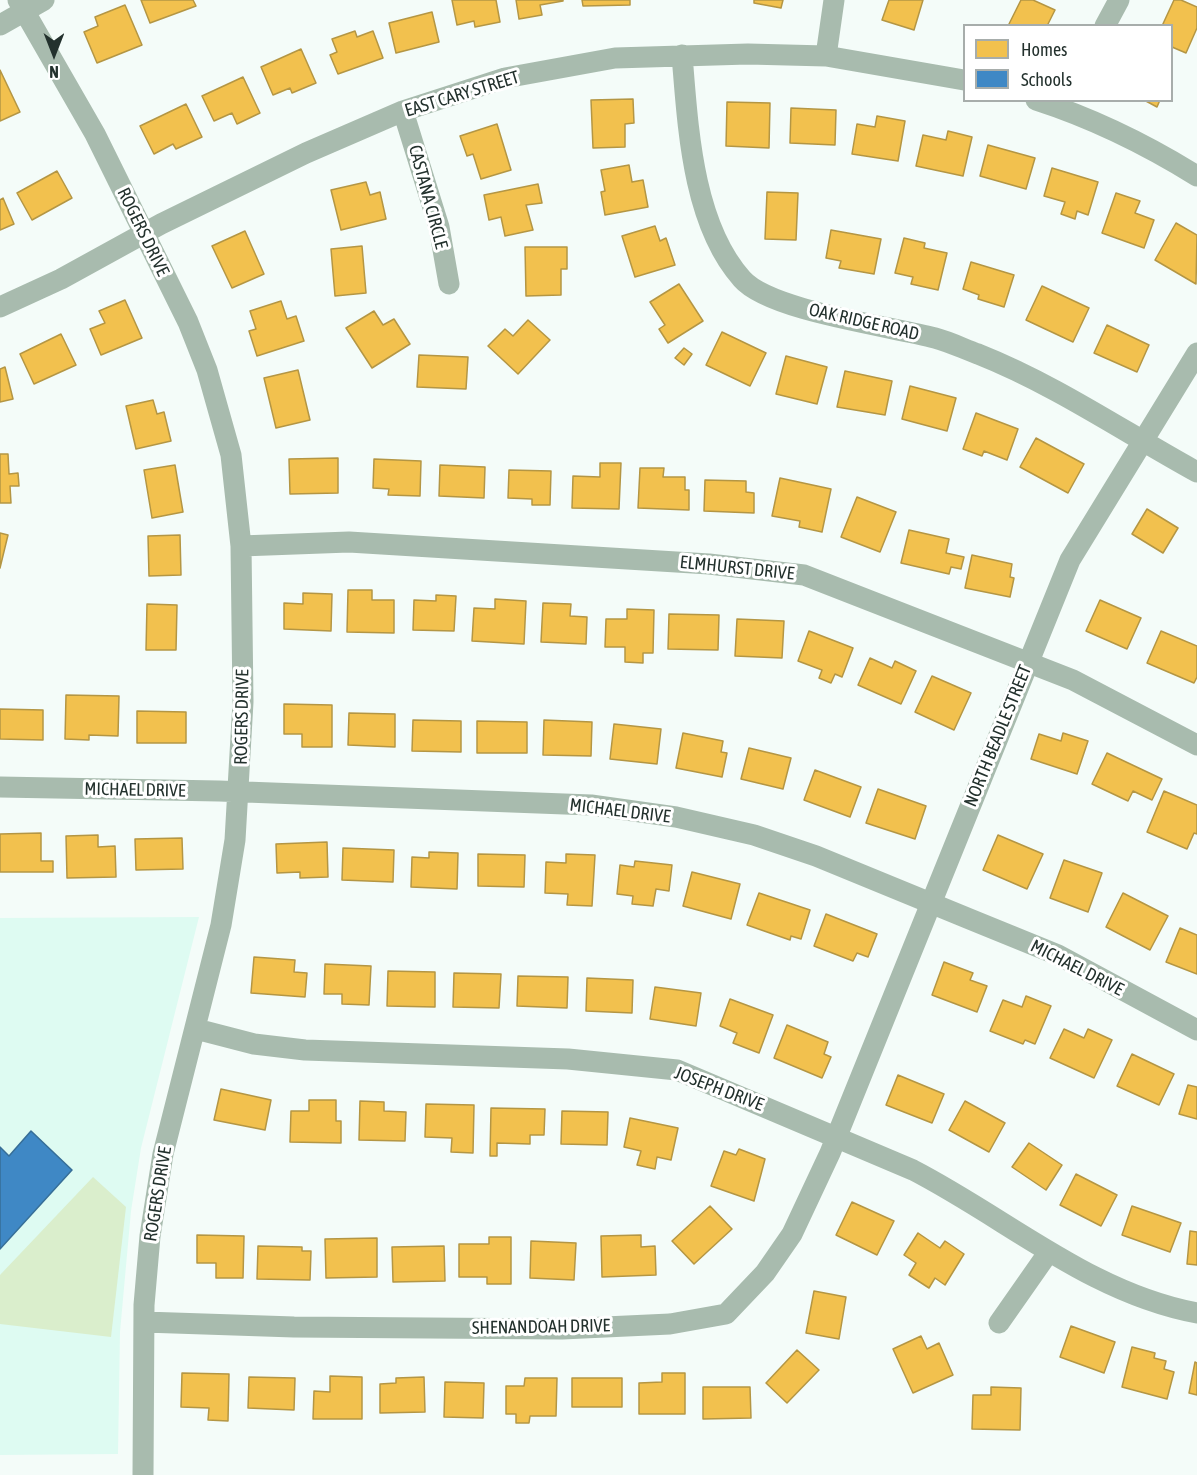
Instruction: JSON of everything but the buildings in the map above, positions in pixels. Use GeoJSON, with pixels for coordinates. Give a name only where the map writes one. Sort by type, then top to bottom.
{"type":"FeatureCollection","features":[{"type":"Feature","properties":{"kind":"street"},"geometry":{"type":"LineString","coordinates":[[0,25],[21,6],[44,0]]}},
{"type":"Feature","properties":{"kind":"street"},"geometry":{"type":"LineString","coordinates":[[826,56],[834,0]]}},
{"type":"Feature","properties":{"kind":"street"},"geometry":{"type":"LineString","coordinates":[[1106,24],[1119,0]]}},
{"type":"Feature","properties":{"kind":"street","name":"ROGERS DRIVE"},"geometry":{"type":"LineString","coordinates":[[21,6],[95,134],[142,234],[188,321],[207,370],[231,455],[241,546],[243,702],[235,840],[221,925],[163,1154],[150,1236],[144,1322],[143,1475]]}},
{"type":"Feature","properties":{"kind":"street","name":"EAST CARY STREET"},"geometry":{"type":"LineString","coordinates":[[0,307],[61,279],[142,234],[306,153],[403,111],[505,78],[615,58],[682,54],[826,56],[963,80]]}},
{"type":"Feature","properties":{"kind":"street","name":"OAK RIDGE ROAD"},"geometry":{"type":"LineString","coordinates":[[682,54],[688,134],[703,198],[722,252],[743,281],[779,302],[938,339],[1016,369],[1197,472]]}},
{"type":"Feature","properties":{"kind":"street"},"geometry":{"type":"LineString","coordinates":[[1048,102],[1066,105],[1197,176]]}},
{"type":"Feature","properties":{"kind":"street","name":"CASTANA CIRCLE"},"geometry":{"type":"LineString","coordinates":[[403,111],[439,227],[449,284]]}},
{"type":"Feature","properties":{"kind":"street","name":"NORTH BEADLE STREET"},"geometry":{"type":"LineString","coordinates":[[836,1137],[1070,560],[1197,354]]}},
{"type":"Feature","properties":{"kind":"street","name":"ELMHURST DRIVE"},"geometry":{"type":"LineString","coordinates":[[241,546],[349,542],[709,564],[778,571],[823,581],[1073,680],[1197,745]]}},
{"type":"Feature","properties":{"kind":"street","name":"MICHAEL DRIVE"},"geometry":{"type":"LineString","coordinates":[[0,787],[239,792],[591,805],[676,817],[754,835],[795,849],[1058,955],[1197,1030]]}},
{"type":"Feature","properties":{"kind":"street","name":"JOSEPH DRIVE"},"geometry":{"type":"LineString","coordinates":[[196,1029],[254,1044],[305,1050],[568,1059],[677,1070],[945,1186],[1048,1253],[1106,1284],[1177,1310],[1197,1313]]}},
{"type":"Feature","properties":{"kind":"street","name":"SHENANDOAH DRIVE"},"geometry":{"type":"LineString","coordinates":[[144,1322],[294,1327],[562,1329],[670,1324],[726,1314],[765,1274],[792,1234],[836,1137]]}},
{"type":"Feature","properties":{"kind":"street"},"geometry":{"type":"LineString","coordinates":[[999,1323],[1048,1253]]}},
{"type":"Feature","properties":{"kind":"shaded area"},"geometry":{"type":"Polygon","coordinates":[[[199,917],[141,1148],[131,1211],[120,1332],[118,1454],[0,1455],[0,918],[199,917]]]}},
{"type":"Feature","properties":{"kind":"green space"},"geometry":{"type":"Polygon","coordinates":[[[93,1177],[126,1207],[111,1337],[0,1324],[0,1275],[93,1177]]]}}]}
